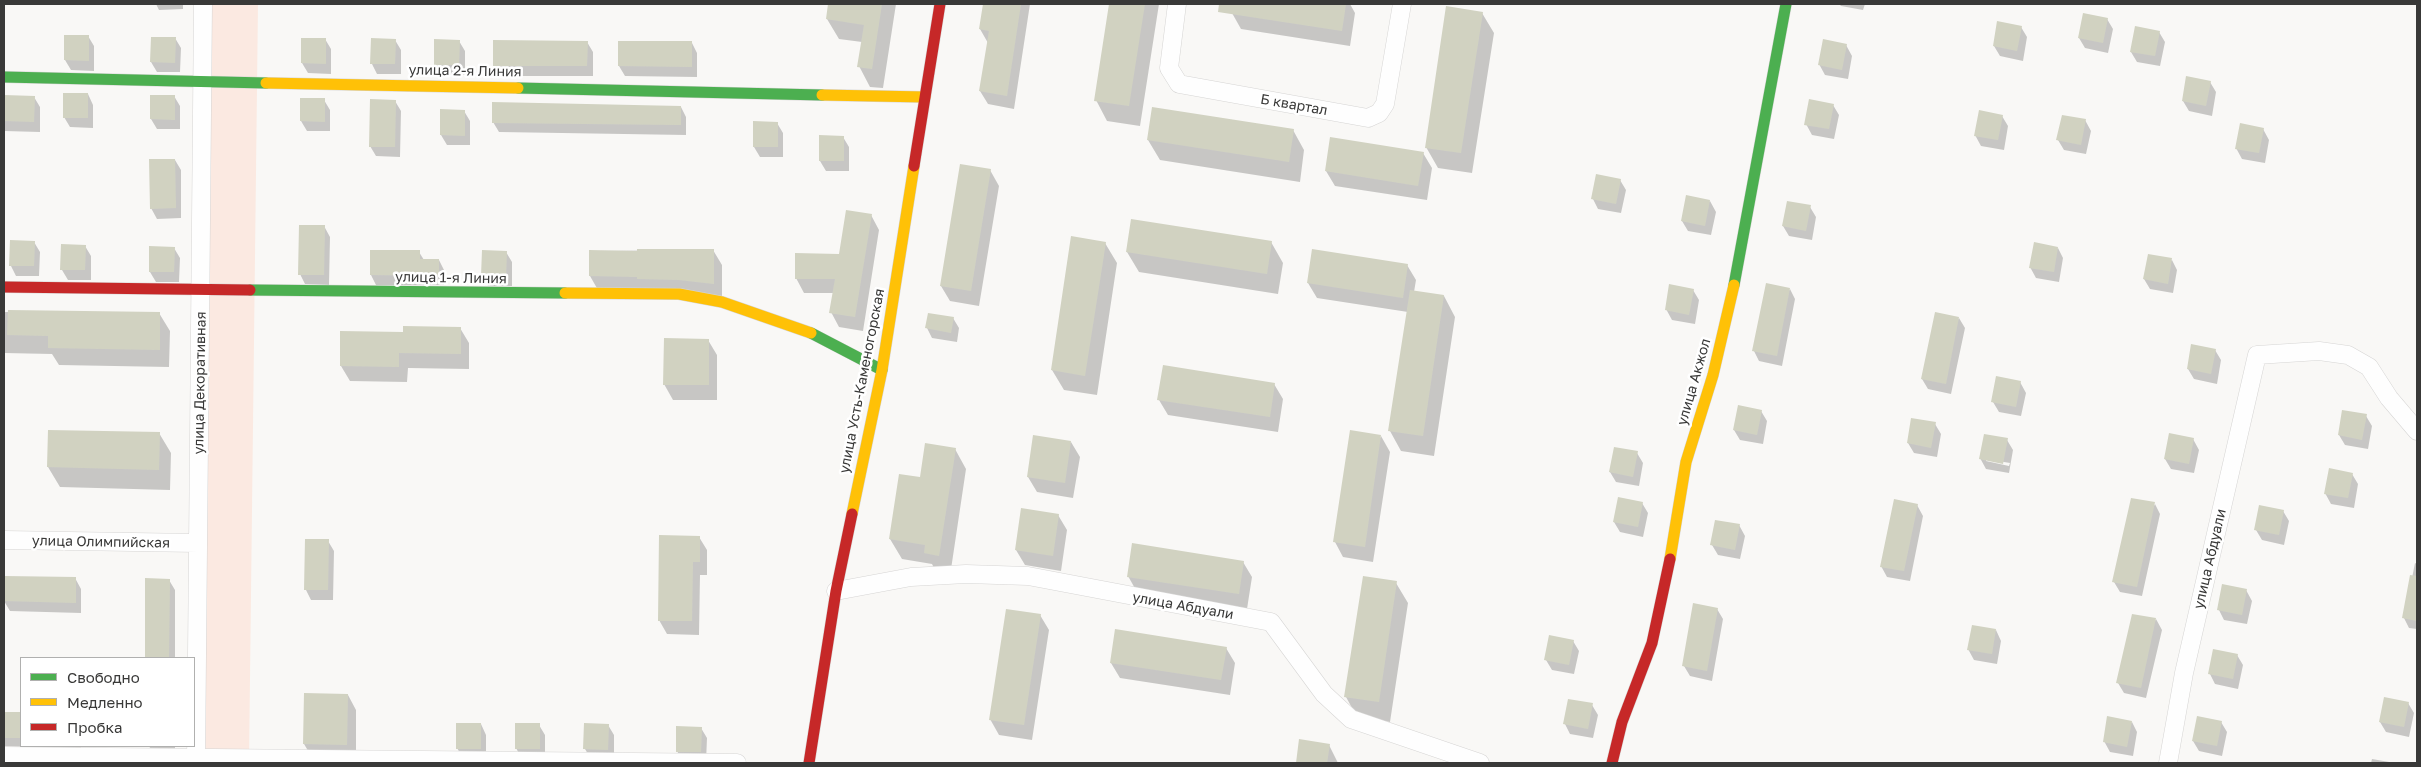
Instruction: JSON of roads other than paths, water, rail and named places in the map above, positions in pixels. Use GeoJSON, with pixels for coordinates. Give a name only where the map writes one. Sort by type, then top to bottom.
{"type":"FeatureCollection","features":[{"type":"Feature","properties":{"kind":"street","name":"улица Декоративная"},"geometry":{"type":"LineString","coordinates":[[196,761],[203,4]]}},
{"type":"Feature","properties":{"kind":"street","name":"улица Усть-Каменогорская"},"geometry":{"type":"LineString","coordinates":[[809,763],[836,591],[882,370],[940,4]]}},
{"type":"Feature","properties":{"kind":"street","name":"Б квартал"},"geometry":{"type":"LineString","coordinates":[[1177,4],[1169,68],[1179,84],[1368,118],[1379,112],[1385,104],[1402,4]]}},
{"type":"Feature","properties":{"kind":"street","name":"улица Акжол"},"geometry":{"type":"LineString","coordinates":[[1612,763],[1622,722],[1652,643],[1669,568],[1686,462],[1713,375],[1742,248],[1786,4]]}},
{"type":"Feature","properties":{"kind":"street","name":"улица 2-я Линия"},"geometry":{"type":"LineString","coordinates":[[4,77],[924,97]]}},
{"type":"Feature","properties":{"kind":"street","name":"улица 1-я Линия"},"geometry":{"type":"LineString","coordinates":[[4,287],[679,294],[722,302],[822,337],[882,370]]}},
{"type":"Feature","properties":{"kind":"street","name":"улица Абдуали"},"geometry":{"type":"LineString","coordinates":[[2168,763],[2184,673],[2257,355],[2319,351],[2348,355],[2369,367],[2389,398],[2417,431]]}},
{"type":"Feature","properties":{"kind":"street","name":"улица Олимпийская"},"geometry":{"type":"LineString","coordinates":[[4,540],[198,543]]}},
{"type":"Feature","properties":{"kind":"street","name":"улица Абдуали"},"geometry":{"type":"LineString","coordinates":[[836,591],[911,577],[966,574],[1028,576],[1271,622],[1324,694],[1351,718],[1480,763]]}},
{"type":"Feature","properties":{"kind":"street"},"geometry":{"type":"LineString","coordinates":[[4,756],[196,761],[737,763]]}}]}
